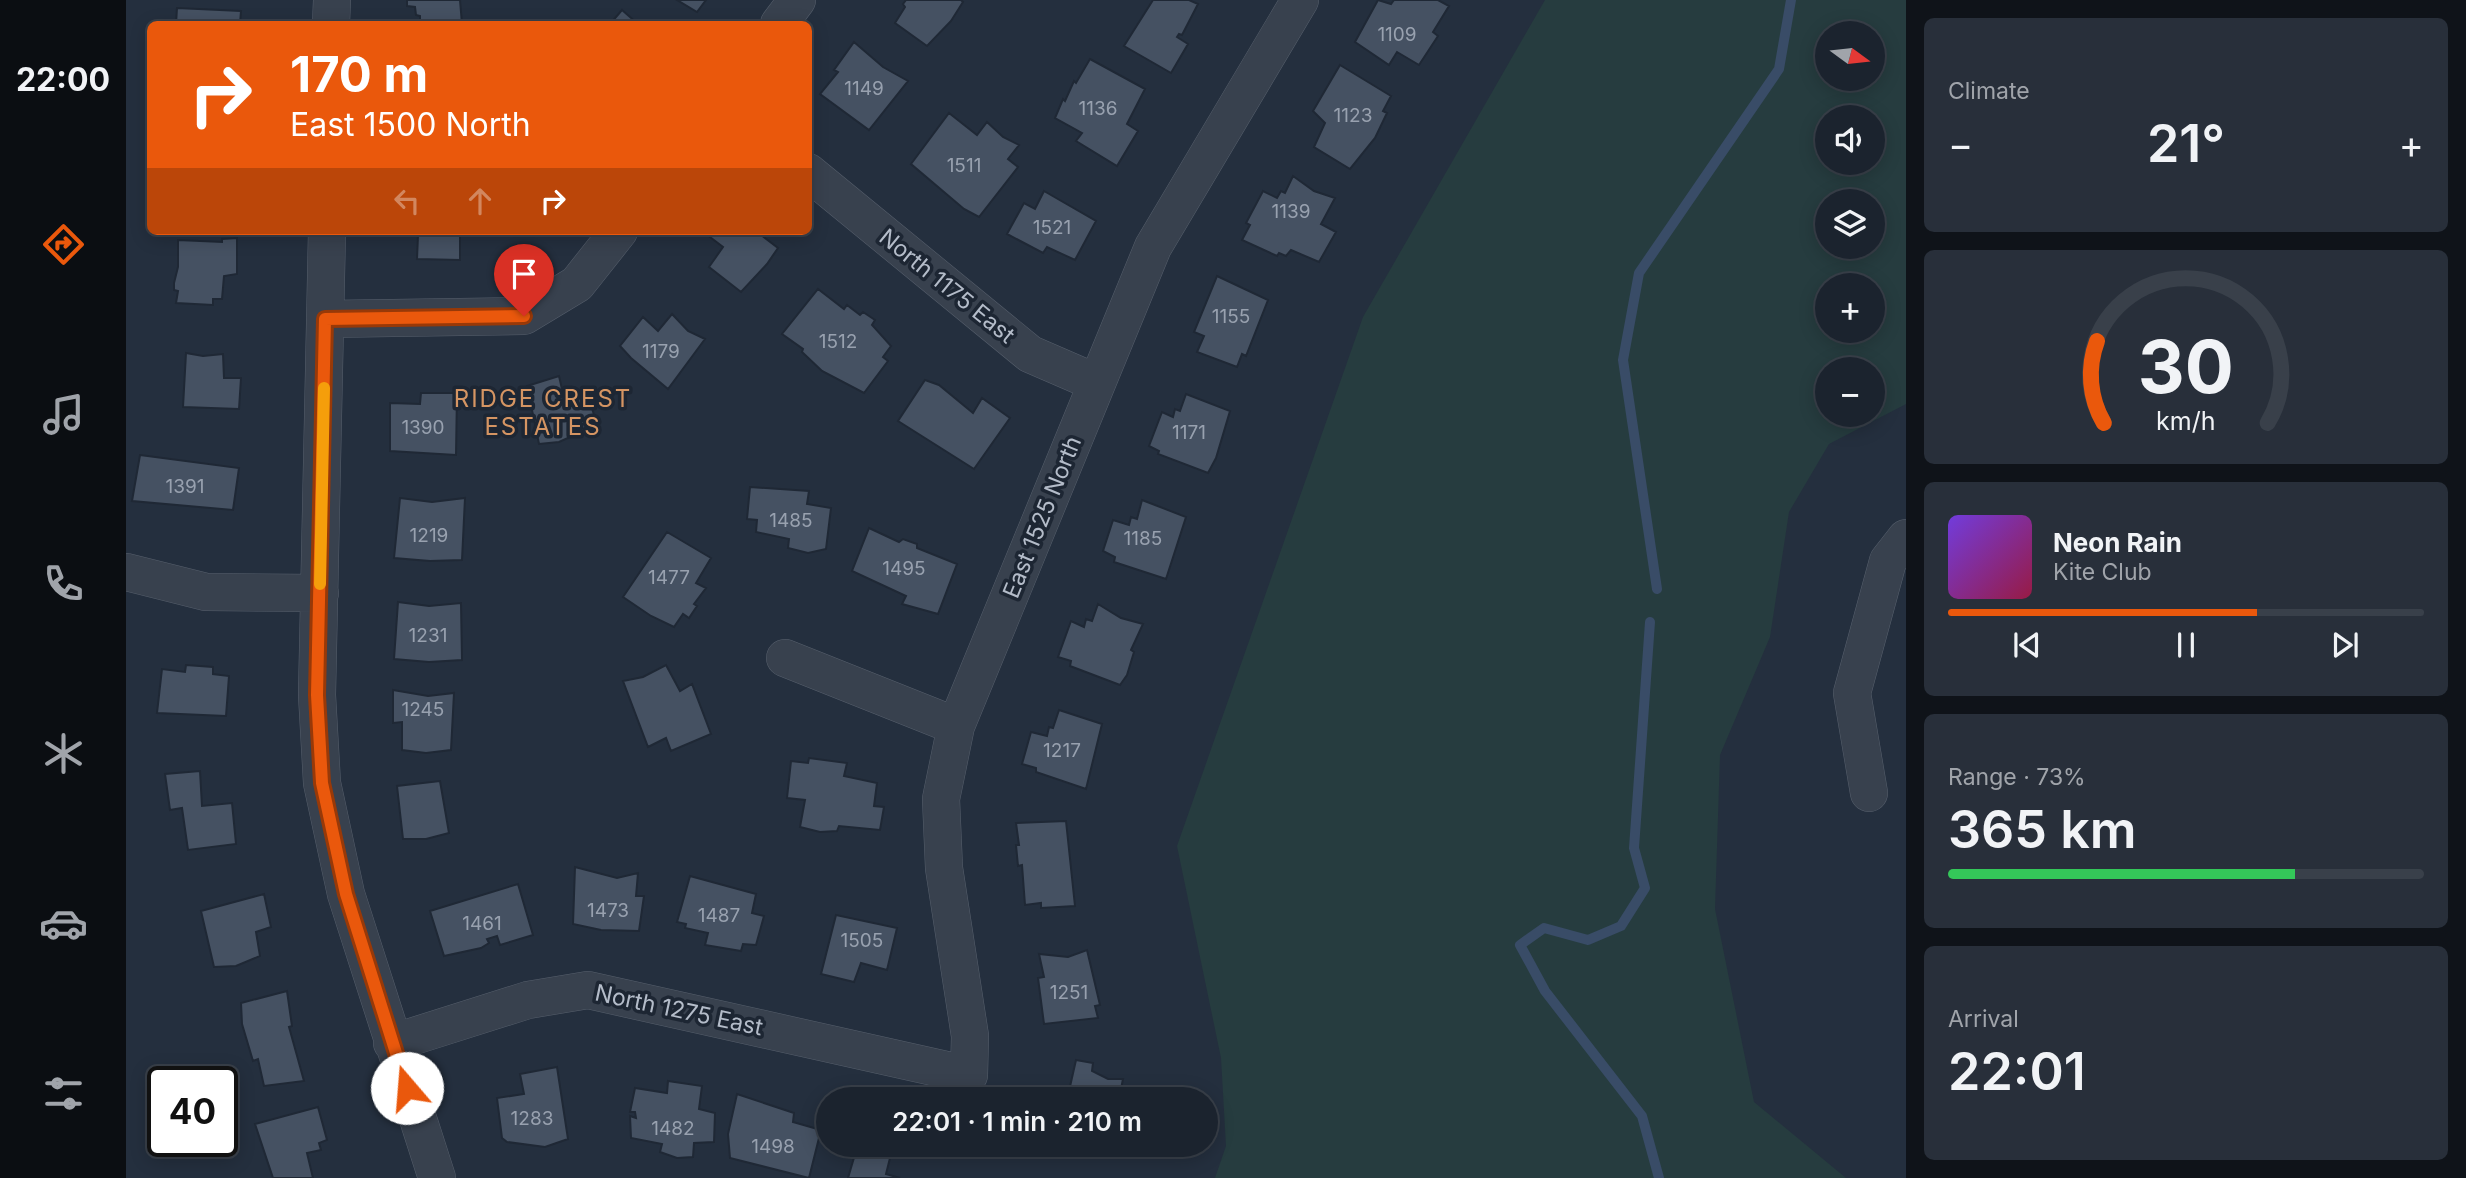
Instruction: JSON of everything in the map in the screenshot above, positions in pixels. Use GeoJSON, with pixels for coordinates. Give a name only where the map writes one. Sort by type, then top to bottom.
{"type":"FeatureCollection","features":[{"type":"Feature","properties":{"kind":"street"},"geometry":{"type":"LineString","coordinates":[[331,21],[332,0]]}},
{"type":"Feature","properties":{"kind":"street"},"geometry":{"type":"LineString","coordinates":[[781,21],[797,0]]}},
{"type":"Feature","properties":{"kind":"street","name":"East 1525 North"},"geometry":{"type":"LineString","coordinates":[[969,1075],[970,1036],[944,868],[941,799],[956,726],[1153,247],[1300,0]]}},
{"type":"Feature","properties":{"kind":"street","name":"North 1175 East"},"geometry":{"type":"LineString","coordinates":[[812,175],[1030,354],[1097,383]]}},
{"type":"Feature","properties":{"kind":"street"},"geometry":{"type":"LineString","coordinates":[[327,235],[317,695],[322,783],[346,894],[437,1178]]}},
{"type":"Feature","properties":{"kind":"street"},"geometry":{"type":"LineString","coordinates":[[325,319],[524,316],[577,284],[616,235]]}},
{"type":"Feature","properties":{"kind":"street"},"geometry":{"type":"LineString","coordinates":[[1869,793],[1852,693],[1888,561],[1906,538]]}},
{"type":"Feature","properties":{"kind":"street"},"geometry":{"type":"LineString","coordinates":[[126,572],[206,592],[320,593]]}},
{"type":"Feature","properties":{"kind":"street"},"geometry":{"type":"LineString","coordinates":[[785,658],[956,726]]}},
{"type":"Feature","properties":{"kind":"street","name":"North 1275 East"},"geometry":{"type":"LineString","coordinates":[[392,1043],[528,1000],[588,990],[969,1075]]}},
{"type":"Feature","properties":{"kind":"green space"},"geometry":{"type":"Polygon","coordinates":[[[1545,0],[1906,0],[1906,404],[1885,415],[1885,357],[1815,357],[1815,427],[1862,427],[1829,444],[1789,512],[1770,637],[1720,755],[1715,909],[1754,1102],[1846,1178],[1215,1178],[1226,1146],[1221,1058],[1177,846],[1363,317],[1545,0]]]}},
{"type":"Feature","properties":{"kind":"building"},"geometry":{"type":"Polygon","coordinates":[[[407,0],[460,0],[462,21],[420,21],[415,7],[407,6],[407,0]]]}},
{"type":"Feature","properties":{"kind":"building"},"geometry":{"type":"Polygon","coordinates":[[[677,0],[706,0],[697,12],[677,0]]]}},
{"type":"Feature","properties":{"kind":"building"},"geometry":{"type":"Polygon","coordinates":[[[906,0],[963,2],[951,21],[927,46],[895,23],[905,7],[903,4],[906,0]]]}},
{"type":"Feature","properties":{"kind":"building"},"geometry":{"type":"Polygon","coordinates":[[[1153,0],[1189,0],[1198,4],[1182,35],[1177,37],[1188,44],[1171,73],[1124,46],[1153,0]]]}},
{"type":"Feature","properties":{"kind":"building"},"geometry":{"type":"Polygon","coordinates":[[[1378,0],[1391,4],[1394,0],[1438,0],[1449,6],[1433,32],[1438,36],[1419,65],[1397,52],[1389,65],[1355,42],[1378,0]]]}},
{"type":"Feature","properties":{"kind":"building"},"geometry":{"type":"Polygon","coordinates":[[[177,8],[241,11],[240,21],[176,21],[177,8]]]}},
{"type":"Feature","properties":{"kind":"building"},"geometry":{"type":"Polygon","coordinates":[[[622,10],[635,21],[613,21],[622,10]]]}},
{"type":"Feature","properties":{"kind":"building"},"geometry":{"type":"Polygon","coordinates":[[[854,42],[883,67],[908,81],[869,130],[820,94],[838,72],[834,70],[854,42]]]}},
{"type":"Feature","properties":{"kind":"building"},"geometry":{"type":"Polygon","coordinates":[[[1090,59],[1145,89],[1127,124],[1138,131],[1117,166],[1076,141],[1082,133],[1055,118],[1063,99],[1065,101],[1074,81],[1076,83],[1090,59]]]}},
{"type":"Feature","properties":{"kind":"building"},"geometry":{"type":"Polygon","coordinates":[[[1340,65],[1391,96],[1383,111],[1387,113],[1375,138],[1350,169],[1314,147],[1325,123],[1313,111],[1340,65]]]}},
{"type":"Feature","properties":{"kind":"building"},"geometry":{"type":"Polygon","coordinates":[[[949,113],[977,135],[987,122],[1003,137],[1019,145],[1008,159],[1018,167],[979,217],[964,209],[911,164],[949,113]]]}},
{"type":"Feature","properties":{"kind":"building"},"geometry":{"type":"Polygon","coordinates":[[[1293,176],[1314,191],[1335,198],[1321,224],[1336,232],[1319,262],[1291,250],[1286,256],[1279,253],[1277,256],[1242,240],[1250,225],[1246,223],[1263,191],[1277,198],[1281,191],[1285,193],[1293,176]]]}},
{"type":"Feature","properties":{"kind":"building"},"geometry":{"type":"Polygon","coordinates":[[[1044,191],[1096,221],[1075,260],[1047,247],[1043,253],[1007,234],[1024,203],[1035,209],[1044,191]]]}},
{"type":"Feature","properties":{"kind":"building"},"geometry":{"type":"Polygon","coordinates":[[[418,235],[460,235],[460,260],[417,259],[418,235]]]}},
{"type":"Feature","properties":{"kind":"building"},"geometry":{"type":"Polygon","coordinates":[[[707,235],[761,235],[778,248],[741,292],[709,267],[723,247],[707,235]]]}},
{"type":"Feature","properties":{"kind":"building"},"geometry":{"type":"Polygon","coordinates":[[[237,238],[237,274],[224,276],[222,299],[213,299],[213,305],[176,303],[178,291],[174,290],[174,283],[178,267],[178,240],[222,242],[222,239],[237,238]]]}},
{"type":"Feature","properties":{"kind":"building"},"geometry":{"type":"Polygon","coordinates":[[[1217,276],[1268,300],[1246,356],[1242,354],[1237,367],[1197,352],[1204,336],[1194,332],[1217,276]]]}},
{"type":"Feature","properties":{"kind":"building"},"geometry":{"type":"Polygon","coordinates":[[[818,289],[844,309],[847,305],[860,315],[863,312],[875,320],[872,325],[891,346],[883,357],[888,361],[864,393],[822,371],[802,352],[803,349],[782,334],[818,289]]]}},
{"type":"Feature","properties":{"kind":"building"},"geometry":{"type":"Polygon","coordinates":[[[672,314],[688,331],[705,339],[668,389],[620,346],[643,317],[658,331],[672,314]]]}},
{"type":"Feature","properties":{"kind":"building"},"geometry":{"type":"Polygon","coordinates":[[[186,353],[203,356],[223,354],[224,378],[241,378],[239,409],[183,407],[186,353]]]}},
{"type":"Feature","properties":{"kind":"building"},"geometry":{"type":"Polygon","coordinates":[[[559,376],[564,398],[586,388],[597,425],[559,442],[539,444],[527,386],[559,376]]]}},
{"type":"Feature","properties":{"kind":"building"},"geometry":{"type":"Polygon","coordinates":[[[925,380],[939,385],[973,413],[982,398],[1010,418],[974,469],[898,421],[925,380]]]}},
{"type":"Feature","properties":{"kind":"building"},"geometry":{"type":"Polygon","coordinates":[[[421,393],[457,393],[456,455],[390,451],[390,403],[420,404],[421,393]]]}},
{"type":"Feature","properties":{"kind":"building"},"geometry":{"type":"Polygon","coordinates":[[[1186,394],[1230,411],[1216,458],[1208,473],[1158,454],[1159,451],[1149,446],[1162,412],[1173,417],[1175,409],[1180,411],[1186,394]]]}},
{"type":"Feature","properties":{"kind":"building"},"geometry":{"type":"Polygon","coordinates":[[[140,455],[239,468],[233,510],[132,501],[140,455]]]}},
{"type":"Feature","properties":{"kind":"building"},"geometry":{"type":"Polygon","coordinates":[[[750,487],[809,491],[807,504],[831,508],[826,549],[808,553],[788,548],[789,539],[756,532],[757,520],[747,519],[750,487]]]}},
{"type":"Feature","properties":{"kind":"building"},"geometry":{"type":"Polygon","coordinates":[[[400,498],[432,502],[465,498],[462,560],[394,558],[400,498]]]}},
{"type":"Feature","properties":{"kind":"building"},"geometry":{"type":"Polygon","coordinates":[[[1142,500],[1186,517],[1166,579],[1114,562],[1115,557],[1103,551],[1113,520],[1129,525],[1131,517],[1137,519],[1142,500]]]}},
{"type":"Feature","properties":{"kind":"building"},"geometry":{"type":"Polygon","coordinates":[[[869,528],[899,542],[903,539],[917,544],[917,548],[957,564],[938,614],[902,604],[906,596],[852,571],[869,528]]]}},
{"type":"Feature","properties":{"kind":"building"},"geometry":{"type":"Polygon","coordinates":[[[667,532],[711,558],[696,583],[706,588],[694,604],[697,606],[689,618],[683,614],[674,627],[651,616],[623,597],[667,532]]]}},
{"type":"Feature","properties":{"kind":"building"},"geometry":{"type":"Polygon","coordinates":[[[398,602],[429,606],[461,603],[462,660],[429,662],[394,659],[398,602]]]}},
{"type":"Feature","properties":{"kind":"building"},"geometry":{"type":"Polygon","coordinates":[[[1098,604],[1121,618],[1143,624],[1131,650],[1134,652],[1127,675],[1120,685],[1070,666],[1071,661],[1058,657],[1071,621],[1084,627],[1086,619],[1092,621],[1098,604]]]}},
{"type":"Feature","properties":{"kind":"building"},"geometry":{"type":"Polygon","coordinates":[[[186,665],[213,667],[213,674],[229,676],[226,716],[157,713],[162,669],[185,672],[186,665]]]}},
{"type":"Feature","properties":{"kind":"building"},"geometry":{"type":"Polygon","coordinates":[[[666,665],[680,691],[692,684],[711,734],[671,751],[666,738],[648,747],[623,681],[643,677],[666,665]]]}},
{"type":"Feature","properties":{"kind":"building"},"geometry":{"type":"Polygon","coordinates":[[[393,690],[428,696],[454,693],[451,750],[426,753],[402,750],[402,722],[393,723],[393,690]]]}},
{"type":"Feature","properties":{"kind":"building"},"geometry":{"type":"Polygon","coordinates":[[[1059,710],[1102,724],[1086,789],[1036,772],[1036,768],[1022,764],[1031,732],[1047,736],[1059,710]]]}},
{"type":"Feature","properties":{"kind":"building"},"geometry":{"type":"Polygon","coordinates":[[[809,758],[847,763],[844,776],[877,783],[874,806],[884,807],[880,830],[839,826],[837,831],[820,832],[800,827],[805,800],[787,798],[791,761],[808,763],[809,758]]]}},
{"type":"Feature","properties":{"kind":"building"},"geometry":{"type":"Polygon","coordinates":[[[200,771],[202,806],[232,803],[236,844],[188,850],[182,808],[170,810],[165,774],[200,771]]]}},
{"type":"Feature","properties":{"kind":"building"},"geometry":{"type":"Polygon","coordinates":[[[440,781],[449,833],[426,839],[403,839],[397,786],[440,781]]]}},
{"type":"Feature","properties":{"kind":"building"},"geometry":{"type":"Polygon","coordinates":[[[1066,821],[1075,906],[1041,908],[1041,903],[1025,905],[1022,865],[1018,866],[1016,823],[1066,821]]]}},
{"type":"Feature","properties":{"kind":"building"},"geometry":{"type":"Polygon","coordinates":[[[575,867],[617,878],[638,873],[636,896],[644,896],[639,931],[601,930],[573,924],[575,867]]]}},
{"type":"Feature","properties":{"kind":"building"},"geometry":{"type":"Polygon","coordinates":[[[690,876],[756,894],[752,913],[764,916],[756,945],[743,944],[741,951],[705,945],[708,933],[685,928],[686,924],[677,922],[690,876]]]}},
{"type":"Feature","properties":{"kind":"building"},"geometry":{"type":"Polygon","coordinates":[[[518,884],[533,935],[500,945],[497,936],[487,939],[489,943],[481,948],[444,956],[430,911],[518,884]]]}},
{"type":"Feature","properties":{"kind":"building"},"geometry":{"type":"Polygon","coordinates":[[[264,894],[271,927],[256,932],[260,956],[236,966],[214,967],[201,911],[264,894]]]}},
{"type":"Feature","properties":{"kind":"building"},"geometry":{"type":"Polygon","coordinates":[[[836,915],[897,928],[887,970],[861,963],[854,982],[821,974],[836,915]]]}},
{"type":"Feature","properties":{"kind":"building"},"geometry":{"type":"Polygon","coordinates":[[[1087,950],[1100,1005],[1095,1006],[1098,1018],[1044,1024],[1038,978],[1044,977],[1039,954],[1068,957],[1087,950]]]}},
{"type":"Feature","properties":{"kind":"building"},"geometry":{"type":"Polygon","coordinates":[[[287,991],[292,1026],[289,1027],[304,1081],[264,1086],[258,1059],[253,1061],[242,1024],[241,1003],[287,991]]]}},
{"type":"Feature","properties":{"kind":"building"},"geometry":{"type":"Polygon","coordinates":[[[1076,1060],[1093,1063],[1092,1071],[1108,1079],[1123,1079],[1121,1087],[1070,1087],[1076,1060]]]}},
{"type":"Feature","properties":{"kind":"building"},"geometry":{"type":"Polygon","coordinates":[[[557,1067],[568,1139],[545,1147],[507,1142],[502,1138],[497,1098],[524,1094],[520,1074],[557,1067]]]}},
{"type":"Feature","properties":{"kind":"building"},"geometry":{"type":"Polygon","coordinates":[[[668,1081],[702,1086],[699,1109],[715,1113],[714,1142],[694,1143],[693,1157],[677,1158],[660,1152],[662,1144],[631,1138],[630,1116],[636,1118],[635,1112],[630,1112],[635,1088],[667,1093],[668,1081]]]}},
{"type":"Feature","properties":{"kind":"building"},"geometry":{"type":"Polygon","coordinates":[[[737,1094],[794,1113],[793,1122],[816,1129],[816,1150],[809,1178],[730,1158],[728,1134],[737,1094]]]}},
{"type":"Feature","properties":{"kind":"building"},"geometry":{"type":"Polygon","coordinates":[[[318,1107],[327,1140],[319,1143],[321,1150],[307,1153],[313,1178],[273,1178],[255,1124],[318,1107]]]}},
{"type":"Feature","properties":{"kind":"building"},"geometry":{"type":"Polygon","coordinates":[[[854,1157],[890,1157],[886,1174],[900,1178],[848,1178],[854,1157]]]}},
{"type":"Feature","properties":{"kind":"waterway"},"geometry":{"type":"LineString","coordinates":[[1657,589],[1623,360],[1639,273],[1779,69],[1791,0]]}},
{"type":"Feature","properties":{"kind":"waterway"},"geometry":{"type":"LineString","coordinates":[[1650,622],[1634,848],[1645,888],[1621,926],[1588,940],[1544,928],[1520,945],[1545,991],[1642,1116],[1659,1178]]}},
{"type":"Feature","properties":{"kind":"slow traffic"},"geometry":{"type":"LineString","coordinates":[[320,584],[324,388]]}},
{"type":"Feature","properties":{"kind":"district","name":"RIDGE CREST ESTATES"},"geometry":{"type":"Point","coordinates":[543,413]}},
{"type":"Feature","properties":{"kind":"route"},"geometry":{"type":"LineString","coordinates":[[407,1088],[346,894],[322,783],[317,695],[325,319],[524,316]]}}]}
